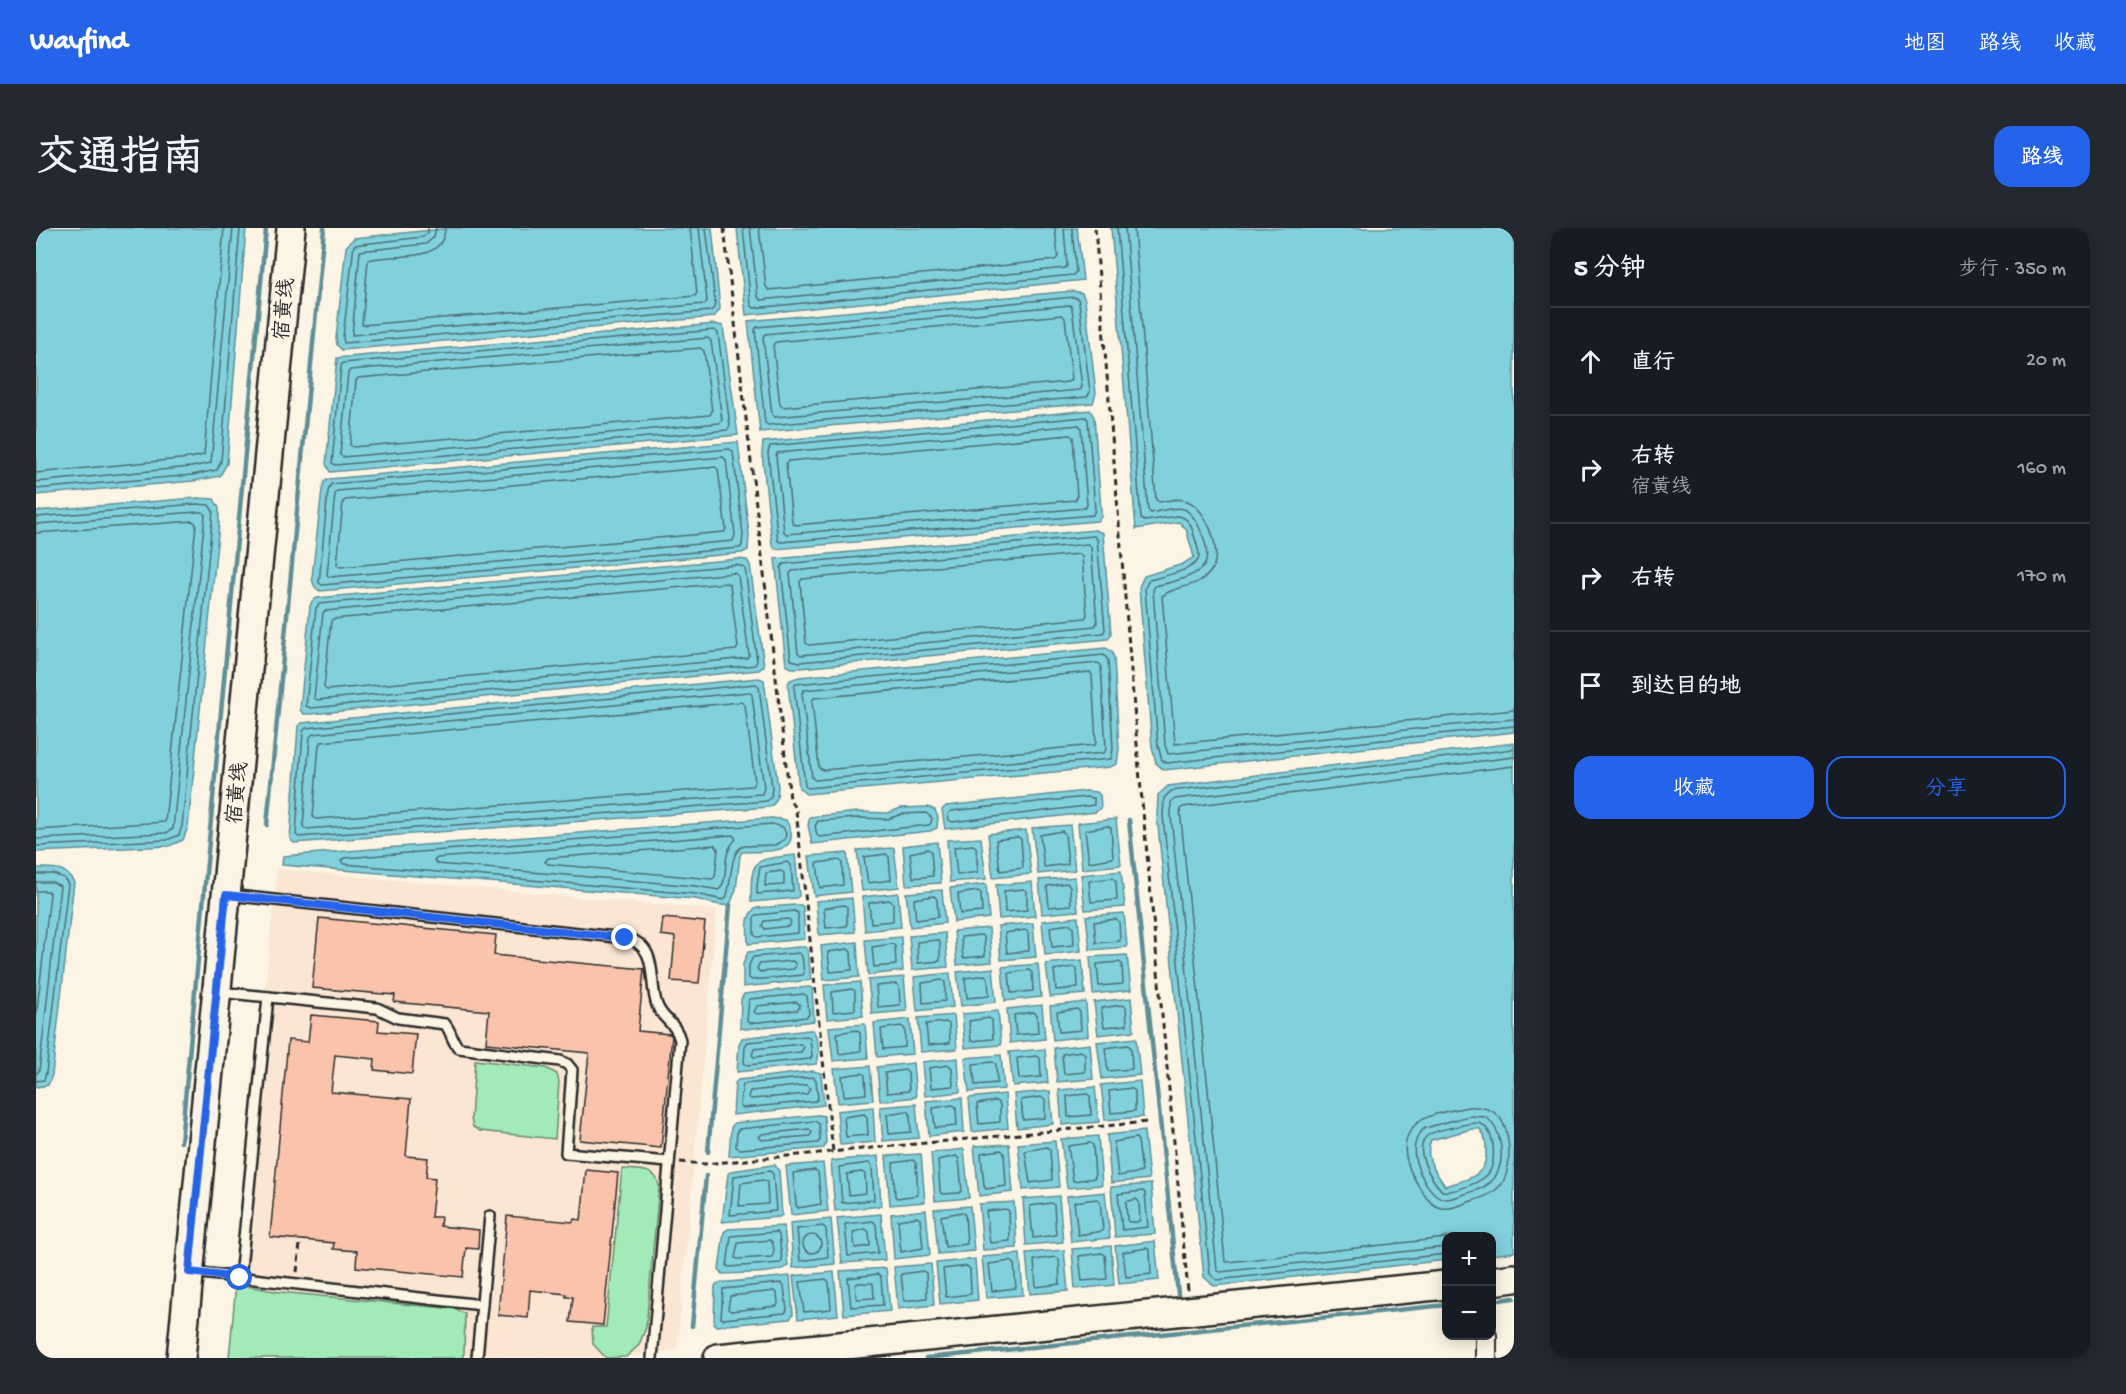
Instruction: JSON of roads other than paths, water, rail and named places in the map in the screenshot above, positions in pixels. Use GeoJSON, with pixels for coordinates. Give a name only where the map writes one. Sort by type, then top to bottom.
{"type":"FeatureCollection","features":[{"type":"Feature","properties":{"kind":"main road","name":"宿黄线"},"geometry":{"type":"LineString","coordinates":[[181,1358],[291,228]]}},
{"type":"Feature","properties":{"kind":"main road"},"geometry":{"type":"LineString","coordinates":[[1496,1280],[1514,1278]]}},
{"type":"Feature","properties":{"kind":"main road"},"geometry":{"type":"LineString","coordinates":[[718,1358],[1442,1285]]}},
{"type":"Feature","properties":{"kind":"street"},"geometry":{"type":"LineString","coordinates":[[1486,1340],[1486,1358]]}},
{"type":"Feature","properties":{"kind":"lane"},"geometry":{"type":"LineString","coordinates":[[226,895],[625,938],[640,943],[653,971],[657,1005],[661,1013],[677,1028],[680,1040],[652,1358]]}},
{"type":"Feature","properties":{"kind":"lane"},"geometry":{"type":"LineString","coordinates":[[216,992],[377,1008],[398,1018],[445,1024],[450,1030],[454,1044],[459,1048],[560,1061],[572,1070],[566,1153],[669,1162]]}},
{"type":"Feature","properties":{"kind":"lane"},"geometry":{"type":"LineString","coordinates":[[240,1278],[268,997]]}},
{"type":"Feature","properties":{"kind":"lane"},"geometry":{"type":"LineString","coordinates":[[477,1358],[490,1216]]}},
{"type":"Feature","properties":{"kind":"lane"},"geometry":{"type":"LineString","coordinates":[[189,1272],[482,1305]]}},
{"type":"Feature","properties":{"kind":"water"},"geometry":{"type":"Polygon","coordinates":[[[36,228],[246,228],[227,463],[220,476],[193,481],[36,495],[36,228]]]}},
{"type":"Feature","properties":{"kind":"water"},"geometry":{"type":"Polygon","coordinates":[[[452,228],[712,228],[720,309],[714,317],[342,350],[337,345],[336,338],[346,247],[354,238],[452,228]]]}},
{"type":"Feature","properties":{"kind":"water"},"geometry":{"type":"Polygon","coordinates":[[[737,228],[1077,228],[1083,280],[746,315],[737,228]]]}},
{"type":"Feature","properties":{"kind":"water"},"geometry":{"type":"Polygon","coordinates":[[[1111,228],[1514,228],[1514,732],[1164,770],[1156,763],[1152,747],[1139,587],[1144,576],[1183,564],[1194,557],[1186,529],[1179,522],[1136,529],[1111,228]]]}},
{"type":"Feature","properties":{"kind":"water"},"geometry":{"type":"Polygon","coordinates":[[[1073,291],[1082,293],[1085,300],[1096,393],[1093,403],[760,432],[748,321],[1073,291]]]}},
{"type":"Feature","properties":{"kind":"water"},"geometry":{"type":"Polygon","coordinates":[[[715,324],[723,326],[738,435],[330,472],[326,464],[337,358],[715,324]]]}},
{"type":"Feature","properties":{"kind":"water"},"geometry":{"type":"Polygon","coordinates":[[[1090,410],[1094,417],[1101,510],[1101,517],[1097,521],[775,549],[772,544],[762,453],[763,442],[1090,410]]]}},
{"type":"Feature","properties":{"kind":"water"},"geometry":{"type":"Polygon","coordinates":[[[738,442],[749,534],[748,550],[742,553],[320,591],[313,584],[322,490],[324,482],[329,479],[738,442]]]}},
{"type":"Feature","properties":{"kind":"water"},"geometry":{"type":"Polygon","coordinates":[[[197,498],[214,499],[219,508],[219,524],[188,827],[183,840],[169,846],[36,852],[36,511],[197,498]]]}},
{"type":"Feature","properties":{"kind":"water"},"geometry":{"type":"Polygon","coordinates":[[[1095,530],[1103,533],[1111,634],[1108,639],[800,668],[786,665],[775,559],[1095,530]]]}},
{"type":"Feature","properties":{"kind":"water"},"geometry":{"type":"Polygon","coordinates":[[[747,560],[750,565],[764,666],[759,670],[311,714],[304,714],[300,710],[310,606],[317,598],[747,560]]]}},
{"type":"Feature","properties":{"kind":"water"},"geometry":{"type":"Polygon","coordinates":[[[1106,648],[1112,652],[1114,658],[1119,749],[1117,764],[1110,767],[806,794],[799,788],[788,684],[790,680],[799,677],[1106,648]]]}},
{"type":"Feature","properties":{"kind":"water"},"geometry":{"type":"Polygon","coordinates":[[[759,678],[764,680],[778,787],[776,801],[769,807],[294,843],[290,839],[298,726],[301,723],[759,678]]]}},
{"type":"Feature","properties":{"kind":"water"},"geometry":{"type":"Polygon","coordinates":[[[1514,743],[1514,1252],[1496,1254],[1496,1232],[1442,1232],[1442,1260],[1214,1286],[1204,1277],[1157,816],[1158,795],[1168,786],[1514,743]],[[1472,1129],[1431,1140],[1430,1158],[1445,1186],[1473,1176],[1483,1167],[1486,1143],[1480,1129],[1472,1129]]]}},
{"type":"Feature","properties":{"kind":"water"},"geometry":{"type":"Polygon","coordinates":[[[1086,791],[1097,792],[1100,795],[1101,807],[1096,812],[945,829],[942,810],[946,806],[1086,791]]]}},
{"type":"Feature","properties":{"kind":"water"},"geometry":{"type":"Polygon","coordinates":[[[928,807],[935,810],[938,817],[937,828],[930,831],[812,844],[808,825],[810,817],[858,812],[888,813],[901,808],[928,807]]]}},
{"type":"Feature","properties":{"kind":"water"},"geometry":{"type":"Polygon","coordinates":[[[772,818],[786,820],[791,832],[791,840],[787,846],[780,849],[742,852],[736,889],[730,905],[717,905],[695,899],[282,865],[283,856],[772,818]]]}},
{"type":"Feature","properties":{"kind":"water"},"geometry":{"type":"Polygon","coordinates":[[[1116,819],[1121,865],[1082,869],[1078,823],[1116,819]]]}},
{"type":"Feature","properties":{"kind":"water"},"geometry":{"type":"Polygon","coordinates":[[[1070,825],[1075,870],[1038,874],[1032,828],[1070,825]]]}},
{"type":"Feature","properties":{"kind":"water"},"geometry":{"type":"Polygon","coordinates":[[[1026,830],[1031,874],[993,878],[988,834],[1026,830]]]}},
{"type":"Feature","properties":{"kind":"water"},"geometry":{"type":"Polygon","coordinates":[[[981,838],[986,879],[950,882],[947,840],[981,838]]]}},
{"type":"Feature","properties":{"kind":"water"},"geometry":{"type":"Polygon","coordinates":[[[937,842],[941,883],[906,885],[903,846],[937,842]]]}},
{"type":"Feature","properties":{"kind":"water"},"geometry":{"type":"Polygon","coordinates":[[[894,848],[899,887],[862,891],[857,850],[894,848]]]}},
{"type":"Feature","properties":{"kind":"water"},"geometry":{"type":"Polygon","coordinates":[[[847,853],[851,892],[814,896],[809,856],[847,853]]]}},
{"type":"Feature","properties":{"kind":"water"},"geometry":{"type":"Polygon","coordinates":[[[795,855],[799,896],[751,902],[752,876],[757,864],[770,858],[795,855]]]}},
{"type":"Feature","properties":{"kind":"water"},"geometry":{"type":"Polygon","coordinates":[[[36,868],[53,868],[62,871],[74,882],[52,1075],[48,1085],[36,1087],[36,868]]]}},
{"type":"Feature","properties":{"kind":"water"},"geometry":{"type":"Polygon","coordinates":[[[1121,871],[1125,907],[1085,910],[1081,875],[1121,871]]]}},
{"type":"Feature","properties":{"kind":"water"},"geometry":{"type":"Polygon","coordinates":[[[1075,877],[1078,911],[1042,914],[1039,880],[1075,877]]]}},
{"type":"Feature","properties":{"kind":"water"},"geometry":{"type":"Polygon","coordinates":[[[1032,882],[1035,916],[999,919],[996,885],[1032,882]]]}},
{"type":"Feature","properties":{"kind":"water"},"geometry":{"type":"Polygon","coordinates":[[[986,884],[989,918],[954,922],[950,888],[986,884]]]}},
{"type":"Feature","properties":{"kind":"water"},"geometry":{"type":"Polygon","coordinates":[[[942,890],[945,923],[910,927],[906,893],[942,890]]]}},
{"type":"Feature","properties":{"kind":"water"},"geometry":{"type":"Polygon","coordinates":[[[898,893],[901,927],[865,931],[862,897],[898,893]]]}},
{"type":"Feature","properties":{"kind":"water"},"geometry":{"type":"Polygon","coordinates":[[[852,898],[855,932],[819,935],[816,901],[852,898]]]}},
{"type":"Feature","properties":{"kind":"water"},"geometry":{"type":"Polygon","coordinates":[[[801,905],[805,939],[748,944],[748,919],[757,908],[801,905]]]}},
{"type":"Feature","properties":{"kind":"water"},"geometry":{"type":"Polygon","coordinates":[[[1124,913],[1127,947],[1090,950],[1086,916],[1124,913]]]}},
{"type":"Feature","properties":{"kind":"water"},"geometry":{"type":"Polygon","coordinates":[[[1078,917],[1081,951],[1045,955],[1042,921],[1078,917]]]}},
{"type":"Feature","properties":{"kind":"water"},"geometry":{"type":"Polygon","coordinates":[[[1033,923],[1036,957],[1001,960],[998,926],[1033,923]]]}},
{"type":"Feature","properties":{"kind":"water"},"geometry":{"type":"Polygon","coordinates":[[[989,928],[992,962],[957,965],[954,931],[989,928]]]}},
{"type":"Feature","properties":{"kind":"water"},"geometry":{"type":"Polygon","coordinates":[[[945,933],[948,967],[912,970],[909,936],[945,933]]]}},
{"type":"Feature","properties":{"kind":"water"},"geometry":{"type":"Polygon","coordinates":[[[901,937],[903,971],[868,975],[865,940],[901,937]]]}},
{"type":"Feature","properties":{"kind":"water"},"geometry":{"type":"Polygon","coordinates":[[[857,942],[859,977],[824,980],[821,946],[857,942]]]}},
{"type":"Feature","properties":{"kind":"water"},"geometry":{"type":"Polygon","coordinates":[[[805,947],[808,950],[811,980],[743,987],[743,964],[748,952],[805,947]]]}},
{"type":"Feature","properties":{"kind":"water"},"geometry":{"type":"Polygon","coordinates":[[[1127,955],[1131,990],[1093,994],[1090,957],[1127,955]]]}},
{"type":"Feature","properties":{"kind":"water"},"geometry":{"type":"Polygon","coordinates":[[[1082,960],[1085,994],[1050,997],[1046,964],[1082,960]]]}},
{"type":"Feature","properties":{"kind":"water"},"geometry":{"type":"Polygon","coordinates":[[[1038,964],[1041,997],[1005,1001],[1002,967],[1038,964]]]}},
{"type":"Feature","properties":{"kind":"water"},"geometry":{"type":"Polygon","coordinates":[[[993,968],[996,1002],[961,1006],[957,972],[993,968]]]}},
{"type":"Feature","properties":{"kind":"water"},"geometry":{"type":"Polygon","coordinates":[[[950,973],[953,1007],[917,1011],[914,977],[950,973]]]}},
{"type":"Feature","properties":{"kind":"water"},"geometry":{"type":"Polygon","coordinates":[[[904,977],[907,1011],[872,1014],[868,980],[904,977]]]}},
{"type":"Feature","properties":{"kind":"water"},"geometry":{"type":"Polygon","coordinates":[[[860,982],[863,1016],[827,1019],[824,985],[860,982]]]}},
{"type":"Feature","properties":{"kind":"water"},"geometry":{"type":"Polygon","coordinates":[[[812,988],[814,1021],[740,1028],[741,999],[744,994],[812,988]]]}},
{"type":"Feature","properties":{"kind":"water"},"geometry":{"type":"Polygon","coordinates":[[[1131,998],[1134,1031],[1098,1035],[1094,1002],[1131,998]]]}},
{"type":"Feature","properties":{"kind":"water"},"geometry":{"type":"Polygon","coordinates":[[[1086,1002],[1088,1036],[1053,1040],[1050,1006],[1086,1002]]]}},
{"type":"Feature","properties":{"kind":"water"},"geometry":{"type":"Polygon","coordinates":[[[1042,1005],[1045,1039],[1010,1043],[1007,1009],[1042,1005]]]}},
{"type":"Feature","properties":{"kind":"water"},"geometry":{"type":"Polygon","coordinates":[[[998,1011],[1001,1045],[965,1048],[962,1014],[998,1011]]]}},
{"type":"Feature","properties":{"kind":"water"},"geometry":{"type":"Polygon","coordinates":[[[954,1015],[957,1049],[921,1052],[918,1018],[954,1015]]]}},
{"type":"Feature","properties":{"kind":"water"},"geometry":{"type":"Polygon","coordinates":[[[910,1019],[913,1054],[877,1057],[874,1023],[910,1019]]]}},
{"type":"Feature","properties":{"kind":"water"},"geometry":{"type":"Polygon","coordinates":[[[865,1024],[868,1058],[833,1061],[829,1027],[865,1024]]]}},
{"type":"Feature","properties":{"kind":"water"},"geometry":{"type":"Polygon","coordinates":[[[813,1030],[819,1052],[816,1064],[737,1072],[739,1044],[742,1038],[813,1030]]]}},
{"type":"Feature","properties":{"kind":"water"},"geometry":{"type":"Polygon","coordinates":[[[1136,1038],[1140,1075],[1102,1079],[1097,1042],[1136,1038]]]}},
{"type":"Feature","properties":{"kind":"water"},"geometry":{"type":"Polygon","coordinates":[[[1090,1044],[1093,1079],[1057,1082],[1054,1048],[1090,1044]]]}},
{"type":"Feature","properties":{"kind":"water"},"geometry":{"type":"Polygon","coordinates":[[[1045,1049],[1048,1083],[1013,1086],[1009,1052],[1045,1049]]]}},
{"type":"Feature","properties":{"kind":"water"},"geometry":{"type":"Polygon","coordinates":[[[1001,1055],[1004,1089],[969,1092],[965,1058],[1001,1055]]]}},
{"type":"Feature","properties":{"kind":"water"},"geometry":{"type":"Polygon","coordinates":[[[958,1058],[960,1092],[925,1096],[922,1062],[958,1058]]]}},
{"type":"Feature","properties":{"kind":"water"},"geometry":{"type":"Polygon","coordinates":[[[913,1063],[916,1097],[880,1101],[877,1067],[913,1063]]]}},
{"type":"Feature","properties":{"kind":"water"},"geometry":{"type":"Polygon","coordinates":[[[870,1066],[873,1100],[838,1103],[834,1069],[870,1066]]]}},
{"type":"Feature","properties":{"kind":"water"},"geometry":{"type":"Polygon","coordinates":[[[813,1071],[821,1073],[824,1105],[733,1115],[735,1083],[738,1080],[813,1071]]]}},
{"type":"Feature","properties":{"kind":"water"},"geometry":{"type":"Polygon","coordinates":[[[1140,1081],[1143,1117],[1105,1120],[1101,1085],[1140,1081]]]}},
{"type":"Feature","properties":{"kind":"water"},"geometry":{"type":"Polygon","coordinates":[[[1095,1087],[1099,1122],[1062,1125],[1059,1090],[1095,1087]]]}},
{"type":"Feature","properties":{"kind":"water"},"geometry":{"type":"Polygon","coordinates":[[[1050,1091],[1053,1124],[1017,1128],[1014,1094],[1050,1091]]]}},
{"type":"Feature","properties":{"kind":"water"},"geometry":{"type":"Polygon","coordinates":[[[1005,1094],[1008,1128],[972,1132],[969,1098],[1005,1094]]]}},
{"type":"Feature","properties":{"kind":"water"},"geometry":{"type":"Polygon","coordinates":[[[962,1098],[964,1132],[929,1136],[926,1101],[962,1098]]]}},
{"type":"Feature","properties":{"kind":"water"},"geometry":{"type":"Polygon","coordinates":[[[916,1104],[919,1138],[883,1141],[880,1107],[916,1104]]]}},
{"type":"Feature","properties":{"kind":"water"},"geometry":{"type":"Polygon","coordinates":[[[873,1107],[875,1142],[840,1145],[837,1111],[873,1107]]]}},
{"type":"Feature","properties":{"kind":"water"},"geometry":{"type":"Polygon","coordinates":[[[824,1116],[826,1142],[824,1148],[729,1156],[731,1128],[734,1123],[824,1116]]]}},
{"type":"Feature","properties":{"kind":"water"},"geometry":{"type":"Polygon","coordinates":[[[1144,1131],[1149,1179],[1111,1183],[1107,1135],[1144,1131]]]}},
{"type":"Feature","properties":{"kind":"water"},"geometry":{"type":"Polygon","coordinates":[[[1098,1136],[1102,1185],[1067,1188],[1061,1139],[1098,1136]]]}},
{"type":"Feature","properties":{"kind":"water"},"geometry":{"type":"Polygon","coordinates":[[[1055,1141],[1059,1187],[1023,1190],[1018,1144],[1055,1141]]]}},
{"type":"Feature","properties":{"kind":"water"},"geometry":{"type":"Polygon","coordinates":[[[1009,1144],[1013,1192],[979,1196],[974,1146],[1009,1144]]]}},
{"type":"Feature","properties":{"kind":"water"},"geometry":{"type":"Polygon","coordinates":[[[964,1149],[969,1198],[935,1201],[931,1153],[964,1149]]]}},
{"type":"Feature","properties":{"kind":"water"},"geometry":{"type":"Polygon","coordinates":[[[921,1154],[925,1202],[890,1205],[886,1156],[921,1154]]]}},
{"type":"Feature","properties":{"kind":"water"},"geometry":{"type":"Polygon","coordinates":[[[878,1156],[881,1206],[835,1211],[831,1161],[878,1156]]]}},
{"type":"Feature","properties":{"kind":"water"},"geometry":{"type":"Polygon","coordinates":[[[823,1163],[828,1211],[791,1215],[786,1166],[823,1163]]]}},
{"type":"Feature","properties":{"kind":"water"},"geometry":{"type":"Polygon","coordinates":[[[775,1165],[779,1171],[782,1215],[722,1222],[728,1174],[731,1171],[775,1165]]]}},
{"type":"Feature","properties":{"kind":"water"},"geometry":{"type":"Polygon","coordinates":[[[1151,1184],[1155,1234],[1115,1237],[1111,1187],[1151,1184]]]}},
{"type":"Feature","properties":{"kind":"water"},"geometry":{"type":"Polygon","coordinates":[[[1105,1192],[1110,1238],[1071,1242],[1067,1196],[1105,1192]]]}},
{"type":"Feature","properties":{"kind":"water"},"geometry":{"type":"Polygon","coordinates":[[[1059,1196],[1063,1242],[1026,1245],[1023,1199],[1059,1196]]]}},
{"type":"Feature","properties":{"kind":"water"},"geometry":{"type":"Polygon","coordinates":[[[1014,1202],[1017,1248],[983,1250],[979,1204],[1014,1202]]]}},
{"type":"Feature","properties":{"kind":"water"},"geometry":{"type":"Polygon","coordinates":[[[970,1206],[974,1251],[938,1254],[934,1209],[970,1206]]]}},
{"type":"Feature","properties":{"kind":"water"},"geometry":{"type":"Polygon","coordinates":[[[926,1210],[930,1255],[894,1259],[891,1214],[926,1210]]]}},
{"type":"Feature","properties":{"kind":"water"},"geometry":{"type":"Polygon","coordinates":[[[881,1214],[885,1260],[842,1263],[837,1218],[881,1214]]]}},
{"type":"Feature","properties":{"kind":"water"},"geometry":{"type":"Polygon","coordinates":[[[831,1219],[835,1264],[793,1268],[790,1223],[831,1219]]]}},
{"type":"Feature","properties":{"kind":"water"},"geometry":{"type":"Polygon","coordinates":[[[784,1226],[788,1266],[775,1271],[756,1273],[722,1274],[719,1270],[724,1232],[728,1229],[784,1226]]]}},
{"type":"Feature","properties":{"kind":"water"},"geometry":{"type":"Polygon","coordinates":[[[1155,1241],[1159,1280],[1119,1284],[1115,1246],[1155,1241]]]}},
{"type":"Feature","properties":{"kind":"water"},"geometry":{"type":"Polygon","coordinates":[[[1111,1246],[1114,1285],[1075,1289],[1072,1249],[1111,1246]]]}},
{"type":"Feature","properties":{"kind":"water"},"geometry":{"type":"Polygon","coordinates":[[[1064,1250],[1068,1291],[1030,1294],[1026,1253],[1064,1250]]]}},
{"type":"Feature","properties":{"kind":"water"},"geometry":{"type":"Polygon","coordinates":[[[1020,1254],[1023,1295],[986,1298],[982,1257],[1020,1254]]]}},
{"type":"Feature","properties":{"kind":"water"},"geometry":{"type":"Polygon","coordinates":[[[975,1259],[978,1300],[940,1304],[936,1263],[975,1259]]]}},
{"type":"Feature","properties":{"kind":"water"},"geometry":{"type":"Polygon","coordinates":[[[931,1264],[934,1305],[898,1309],[894,1267],[931,1264]]]}},
{"type":"Feature","properties":{"kind":"water"},"geometry":{"type":"Polygon","coordinates":[[[886,1268],[890,1311],[844,1315],[840,1271],[886,1268]]]}},
{"type":"Feature","properties":{"kind":"water"},"geometry":{"type":"Polygon","coordinates":[[[834,1272],[838,1315],[798,1319],[793,1276],[834,1272]]]}},
{"type":"Feature","properties":{"kind":"water"},"geometry":{"type":"Polygon","coordinates":[[[790,1276],[793,1314],[790,1319],[717,1326],[714,1324],[715,1286],[719,1283],[790,1276]]]}},
{"type":"Feature","properties":{"kind":"waterway"},"geometry":{"type":"LineString","coordinates":[[181,1142],[266,228]]}},
{"type":"Feature","properties":{"kind":"waterway"},"geometry":{"type":"LineString","coordinates":[[267,825],[324,228]]}},
{"type":"Feature","properties":{"kind":"waterway"},"geometry":{"type":"LineString","coordinates":[[1129,820],[1178,1294]]}},
{"type":"Feature","properties":{"kind":"waterway"},"geometry":{"type":"LineString","coordinates":[[708,1152],[730,905]]}},
{"type":"Feature","properties":{"kind":"waterway"},"geometry":{"type":"LineString","coordinates":[[692,1326],[706,1176]]}},
{"type":"Feature","properties":{"kind":"waterway"},"geometry":{"type":"LineString","coordinates":[[1499,1300],[1514,1298]]}},
{"type":"Feature","properties":{"kind":"waterway"},"geometry":{"type":"LineString","coordinates":[[926,1358],[1442,1305]]}}]}
